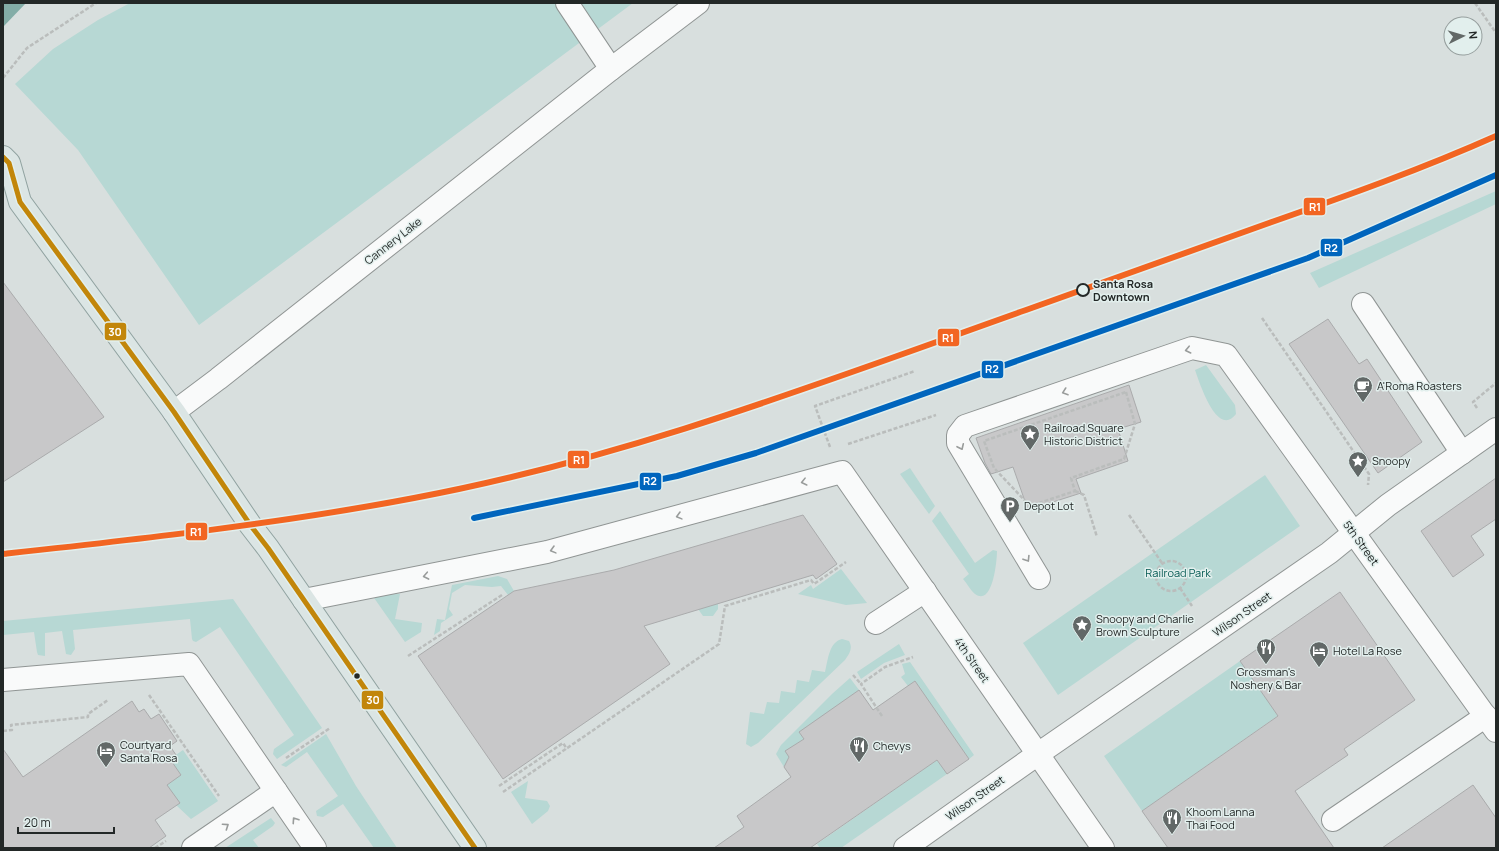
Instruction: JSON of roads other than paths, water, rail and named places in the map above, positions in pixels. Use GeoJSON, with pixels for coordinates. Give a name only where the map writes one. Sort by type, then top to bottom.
{"type":"FeatureCollection","features":[{"type":"Feature","properties":{"kind":"main road"},"geometry":{"type":"LineString","coordinates":[[3,157],[9,163],[12,199],[174,412],[251,526],[268,548],[475,848]]}},
{"type":"Feature","properties":{"kind":"street"},"geometry":{"type":"LineString","coordinates":[[567,3],[611,69]]}},
{"type":"Feature","properties":{"kind":"street","name":"Cannery Lake"},"geometry":{"type":"LineString","coordinates":[[174,412],[218,379],[611,69],[698,3]]}},
{"type":"Feature","properties":{"kind":"street"},"geometry":{"type":"LineString","coordinates":[[1364,304],[1462,453]]}},
{"type":"Feature","properties":{"kind":"street","name":"5th Street"},"geometry":{"type":"LineString","coordinates":[[1039,578],[958,444],[958,435],[965,426],[1192,348],[1226,354],[1491,723]]}},
{"type":"Feature","properties":{"kind":"street","name":"Wilson Street"},"geometry":{"type":"LineString","coordinates":[[904,848],[1329,553],[1388,505],[1496,429]]}},
{"type":"Feature","properties":{"kind":"street","name":"4th Street"},"geometry":{"type":"LineString","coordinates":[[304,600],[547,552],[842,472],[1102,848]]}},
{"type":"Feature","properties":{"kind":"street"},"geometry":{"type":"LineString","coordinates":[[876,623],[925,591]]}},
{"type":"Feature","properties":{"kind":"street"},"geometry":{"type":"LineString","coordinates":[[3,680],[189,664],[315,848]]}},
{"type":"Feature","properties":{"kind":"street"},"geometry":{"type":"LineString","coordinates":[[1333,820],[1491,723]]}},
{"type":"Feature","properties":{"kind":"street"},"geometry":{"type":"LineString","coordinates":[[194,848],[276,791]]}},
{"type":"Feature","properties":{"kind":"railway"},"geometry":{"type":"LineString","coordinates":[[550,504],[677,476],[756,453],[824,430],[1308,258],[1496,175]]}},
{"type":"Feature","properties":{"kind":"place","name":"Santa Rosa Downtown"},"geometry":{"type":"Point","coordinates":[1083,290]}},
{"type":"Feature","properties":{"kind":"place","name":"A'Roma Roasters"},"geometry":{"type":"Point","coordinates":[1363,403]}},
{"type":"Feature","properties":{"kind":"place","name":"Railroad Square Historic District"},"geometry":{"type":"Point","coordinates":[1030,451]}},
{"type":"Feature","properties":{"kind":"place","name":"Snoopy"},"geometry":{"type":"Point","coordinates":[1358,478]}},
{"type":"Feature","properties":{"kind":"place","name":"Depot Lot"},"geometry":{"type":"Point","coordinates":[1010,523]}},
{"type":"Feature","properties":{"kind":"place","name":"Snoopy and Charlie Brown Sculpture"},"geometry":{"type":"Point","coordinates":[1082,642]}},
{"type":"Feature","properties":{"kind":"place","name":"Grossman's Noshery & Bar"},"geometry":{"type":"Point","coordinates":[1266,665]}},
{"type":"Feature","properties":{"kind":"place","name":"Hotel La Rose"},"geometry":{"type":"Point","coordinates":[1319,668]}},
{"type":"Feature","properties":{"kind":"place","name":"Chevys"},"geometry":{"type":"Point","coordinates":[859,763]}},
{"type":"Feature","properties":{"kind":"place","name":"Courtyard Santa Rosa"},"geometry":{"type":"Point","coordinates":[106,768]}},
{"type":"Feature","properties":{"kind":"place","name":"Khoom Lanna Thai Food"},"geometry":{"type":"Point","coordinates":[1172,835]}},
{"type":"Feature","properties":{"kind":"park label","name":"Railroad Park"},"geometry":{"type":"Point","coordinates":[1178,573]}}]}
